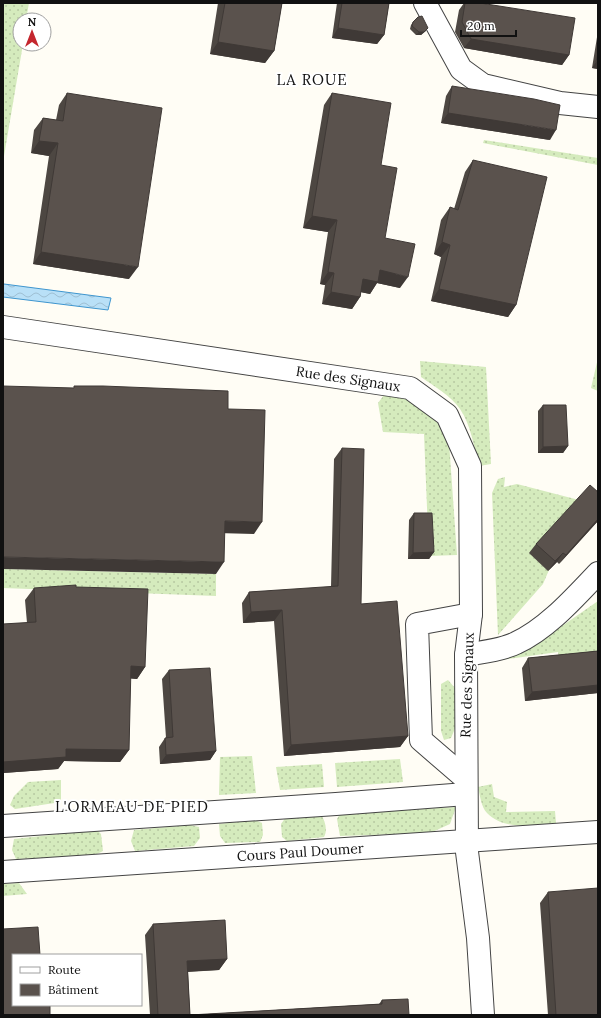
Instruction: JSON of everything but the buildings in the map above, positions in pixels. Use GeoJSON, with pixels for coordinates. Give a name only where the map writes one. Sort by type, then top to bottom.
{"type":"FeatureCollection","features":[{"type":"Feature","properties":{"kind":"street"},"geometry":{"type":"LineString","coordinates":[[425,3],[461,70],[483,85],[560,104],[598,107]]}},
{"type":"Feature","properties":{"kind":"street","name":"Rue des Signaux"},"geometry":{"type":"LineString","coordinates":[[3,327],[410,388],[447,415],[470,466],[471,614],[466,655],[467,842],[478,938],[483,1015]]}},
{"type":"Feature","properties":{"kind":"street"},"geometry":{"type":"LineString","coordinates":[[466,655],[516,644],[538,629],[571,602],[598,573]]}},
{"type":"Feature","properties":{"kind":"street"},"geometry":{"type":"LineString","coordinates":[[466,786],[421,740],[417,624],[471,614]]}},
{"type":"Feature","properties":{"kind":"street"},"geometry":{"type":"LineString","coordinates":[[3,826],[336,804],[466,786]]}},
{"type":"Feature","properties":{"kind":"street","name":"Cours Paul Doumer"},"geometry":{"type":"LineString","coordinates":[[3,872],[598,832]]}},
{"type":"Feature","properties":{"kind":"green space"},"geometry":{"type":"Polygon","coordinates":[[[3,3],[29,3],[27,12],[12,12],[12,52],[22,52],[3,162],[3,3]]]}},
{"type":"Feature","properties":{"kind":"green space"},"geometry":{"type":"Polygon","coordinates":[[[484,140],[598,158],[598,165],[483,143],[484,140]]]}},
{"type":"Feature","properties":{"kind":"green space"},"geometry":{"type":"Polygon","coordinates":[[[598,358],[598,391],[591,388],[598,358]]]}},
{"type":"Feature","properties":{"kind":"green space"},"geometry":{"type":"Polygon","coordinates":[[[420,361],[486,367],[491,464],[479,466],[472,436],[464,415],[452,400],[421,377],[420,361]]]}},
{"type":"Feature","properties":{"kind":"green space"},"geometry":{"type":"Polygon","coordinates":[[[384,395],[396,395],[412,401],[435,418],[449,442],[457,555],[429,556],[424,434],[383,432],[378,403],[384,395]]]}},
{"type":"Feature","properties":{"kind":"green space"},"geometry":{"type":"Polygon","coordinates":[[[505,477],[504,487],[517,484],[579,500],[543,584],[498,635],[492,493],[498,479],[505,477]]]}},
{"type":"Feature","properties":{"kind":"green space"},"geometry":{"type":"Polygon","coordinates":[[[3,569],[216,574],[216,596],[3,588],[3,569]]]}},
{"type":"Feature","properties":{"kind":"green space"},"geometry":{"type":"Polygon","coordinates":[[[598,601],[598,660],[560,664],[558,652],[501,660],[536,644],[598,601]]]}},
{"type":"Feature","properties":{"kind":"green space"},"geometry":{"type":"Polygon","coordinates":[[[448,680],[455,688],[456,726],[451,738],[444,740],[441,731],[441,684],[448,680]]]}},
{"type":"Feature","properties":{"kind":"green space"},"geometry":{"type":"Polygon","coordinates":[[[252,756],[256,793],[219,795],[220,757],[252,756]]]}},
{"type":"Feature","properties":{"kind":"green space"},"geometry":{"type":"Polygon","coordinates":[[[400,759],[403,782],[337,787],[335,763],[400,759]]]}},
{"type":"Feature","properties":{"kind":"green space"},"geometry":{"type":"Polygon","coordinates":[[[322,764],[324,787],[280,790],[276,767],[322,764]]]}},
{"type":"Feature","properties":{"kind":"green space"},"geometry":{"type":"Polygon","coordinates":[[[61,780],[61,802],[15,809],[10,805],[14,796],[28,782],[61,780]]]}},
{"type":"Feature","properties":{"kind":"green space"},"geometry":{"type":"Polygon","coordinates":[[[492,784],[494,797],[507,802],[506,812],[555,811],[556,823],[520,826],[511,825],[494,819],[483,808],[478,787],[492,784]]]}},
{"type":"Feature","properties":{"kind":"green space"},"geometry":{"type":"Polygon","coordinates":[[[456,807],[450,824],[430,833],[340,836],[337,819],[340,814],[456,807]]]}},
{"type":"Feature","properties":{"kind":"green space"},"geometry":{"type":"Polygon","coordinates":[[[321,814],[326,826],[324,837],[287,841],[282,837],[281,824],[286,817],[321,814]]]}},
{"type":"Feature","properties":{"kind":"green space"},"geometry":{"type":"Polygon","coordinates":[[[255,820],[262,823],[263,835],[260,842],[225,843],[220,836],[219,824],[255,820]]]}},
{"type":"Feature","properties":{"kind":"green space"},"geometry":{"type":"Polygon","coordinates":[[[190,825],[199,827],[200,838],[194,846],[135,851],[131,841],[134,830],[190,825]]]}},
{"type":"Feature","properties":{"kind":"green space"},"geometry":{"type":"Polygon","coordinates":[[[97,830],[101,834],[103,851],[93,856],[16,859],[12,850],[14,839],[97,830]]]}},
{"type":"Feature","properties":{"kind":"green space"},"geometry":{"type":"Polygon","coordinates":[[[19,883],[27,894],[3,896],[3,884],[19,883]]]}},
{"type":"Feature","properties":{"kind":"water"},"geometry":{"type":"Polygon","coordinates":[[[3,283],[111,298],[108,310],[3,297],[3,283]]]}},
{"type":"Feature","properties":{"kind":"district","name":"LA ROUE"},"geometry":{"type":"Point","coordinates":[312,79]}},
{"type":"Feature","properties":{"kind":"district","name":"L'ORMEAU DE PIED"},"geometry":{"type":"Point","coordinates":[132,806]}}]}
